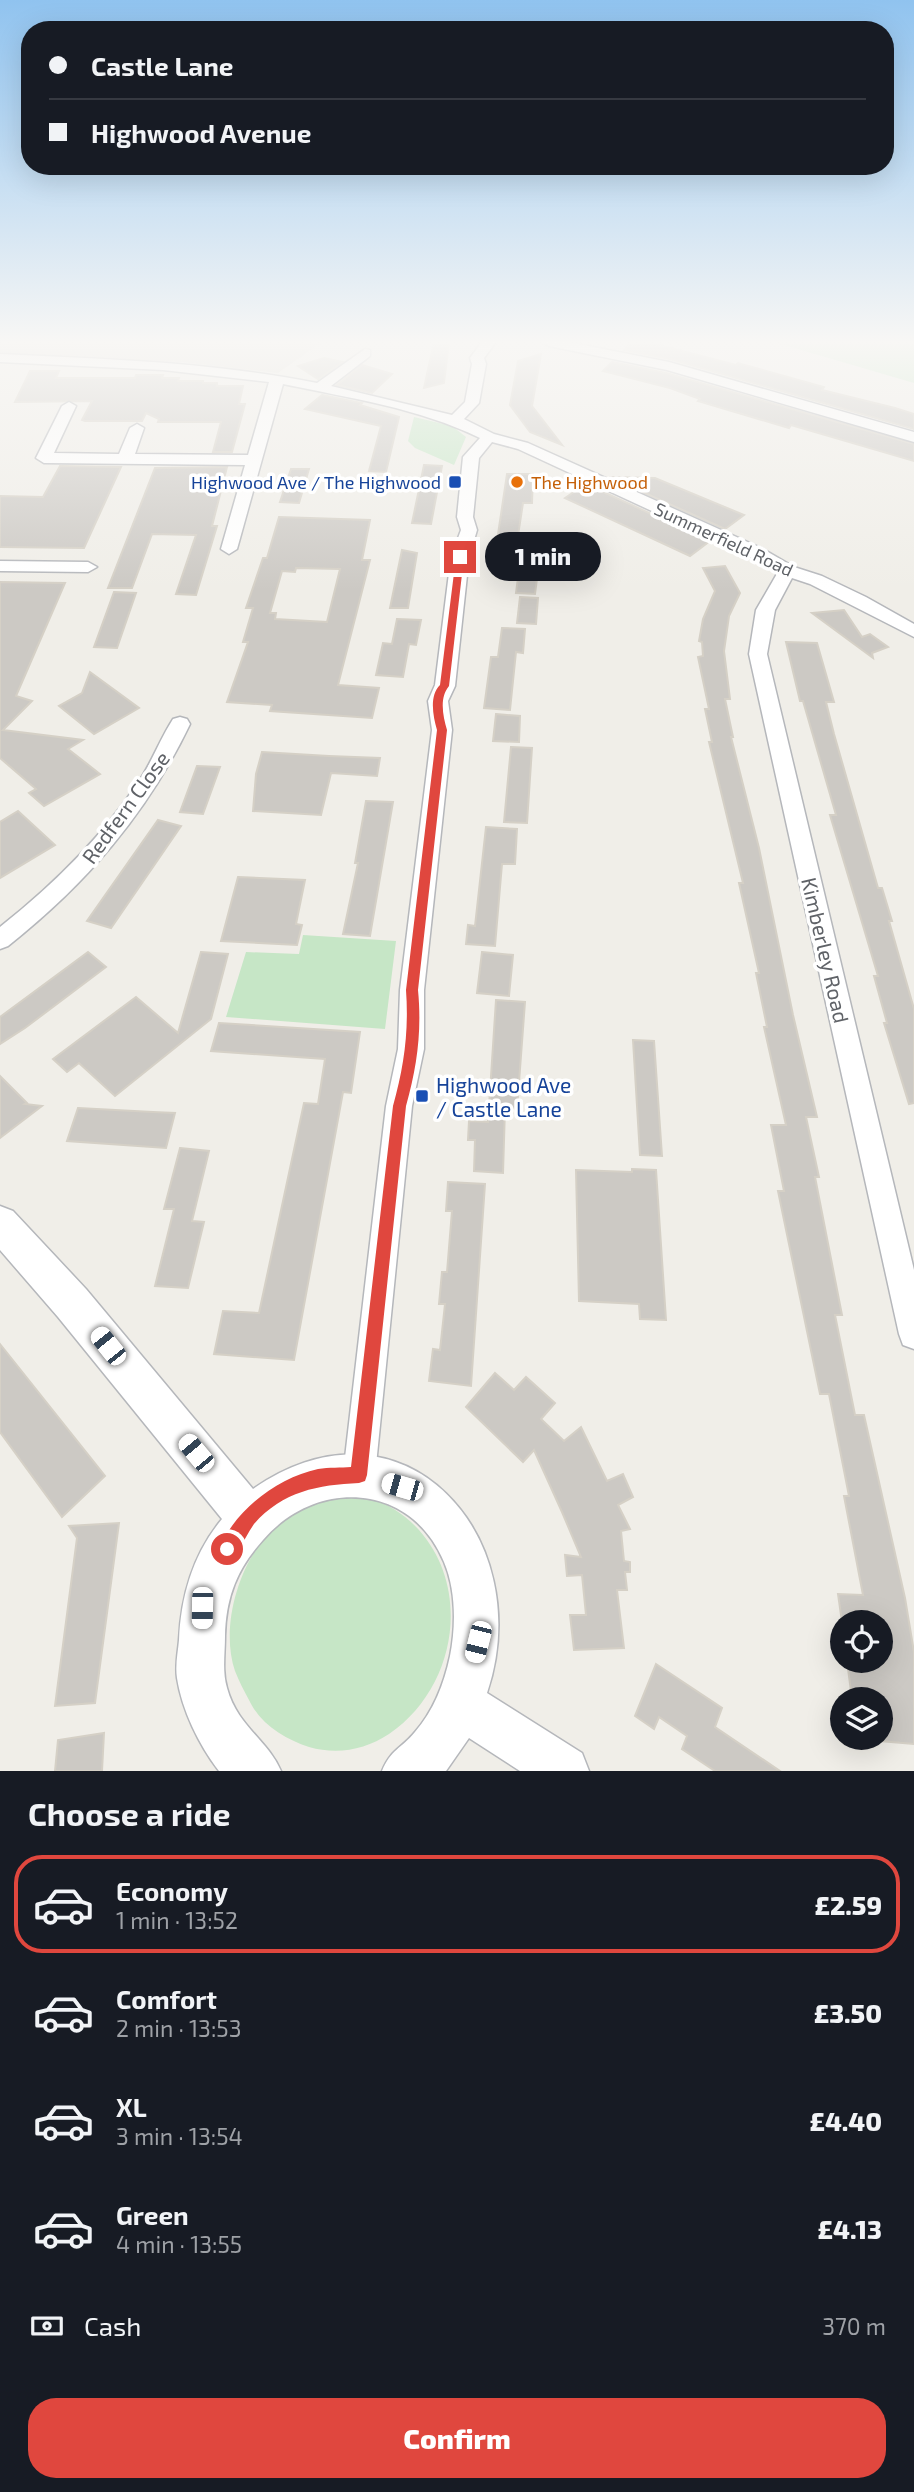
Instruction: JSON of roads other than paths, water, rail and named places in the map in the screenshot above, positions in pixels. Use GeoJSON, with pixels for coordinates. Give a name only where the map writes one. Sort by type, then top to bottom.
{"type":"FeatureCollection","features":[{"type":"Feature","properties":{"kind":"street"},"geometry":{"type":"LineString","coordinates":[[34,475],[60,425]]}},
{"type":"Feature","properties":{"kind":"street"},"geometry":{"type":"LineString","coordinates":[[229,549],[265,425]]}},
{"type":"Feature","properties":{"kind":"street","name":"Summerfield Road"},"geometry":{"type":"LineString","coordinates":[[464,425],[489,437],[523,446],[755,552],[788,571],[827,585],[914,631]]}},
{"type":"Feature","properties":{"kind":"street"},"geometry":{"type":"LineString","coordinates":[[871,425],[914,437]]}},
{"type":"Feature","properties":{"kind":"street"},"geometry":{"type":"LineString","coordinates":[[125,458],[137,428]]}},
{"type":"Feature","properties":{"kind":"street"},"geometry":{"type":"LineString","coordinates":[[359,1475],[400,1106],[411,1065],[415,1023],[412,990],[442,730],[438,715],[439,691],[444,686],[460,557],[469,530],[465,517],[471,457],[489,437]]}},
{"type":"Feature","properties":{"kind":"street"},"geometry":{"type":"LineString","coordinates":[[44,458],[255,460]]}},
{"type":"Feature","properties":{"kind":"street"},"geometry":{"type":"LineString","coordinates":[[0,566],[88,566]]}},
{"type":"Feature","properties":{"kind":"street","name":"Kimberley Road"},"geometry":{"type":"LineString","coordinates":[[788,571],[766,603],[759,624],[758,654],[914,1334]]}},
{"type":"Feature","properties":{"kind":"street","name":"Redfern Close"},"geometry":{"type":"LineString","coordinates":[[0,940],[38,911],[93,857],[151,778],[180,724]]}},
{"type":"Feature","properties":{"kind":"street"},"geometry":{"type":"LineString","coordinates":[[0,1223],[72,1303],[249,1518]]}},
{"type":"Feature","properties":{"kind":"street"},"geometry":{"type":"LineString","coordinates":[[256,1771],[248,1766],[215,1723],[201,1678],[202,1608],[216,1565],[249,1518],[263,1505],[297,1484],[320,1477],[359,1475],[402,1487],[429,1506],[458,1542],[474,1586],[478,1642],[461,1705],[443,1737],[407,1771]]}},
{"type":"Feature","properties":{"kind":"street"},"geometry":{"type":"LineString","coordinates":[[461,1705],[564,1771]]}},
{"type":"Feature","properties":{"kind":"place","name":"Highwood Ave / The Highwood"},"geometry":{"type":"Point","coordinates":[455,482]}},
{"type":"Feature","properties":{"kind":"place","name":"The Highwood"},"geometry":{"type":"Point","coordinates":[517,482]}},
{"type":"Feature","properties":{"kind":"place","name":"Highwood Ave / Castle Lane"},"geometry":{"type":"Point","coordinates":[422,1096]}}]}
